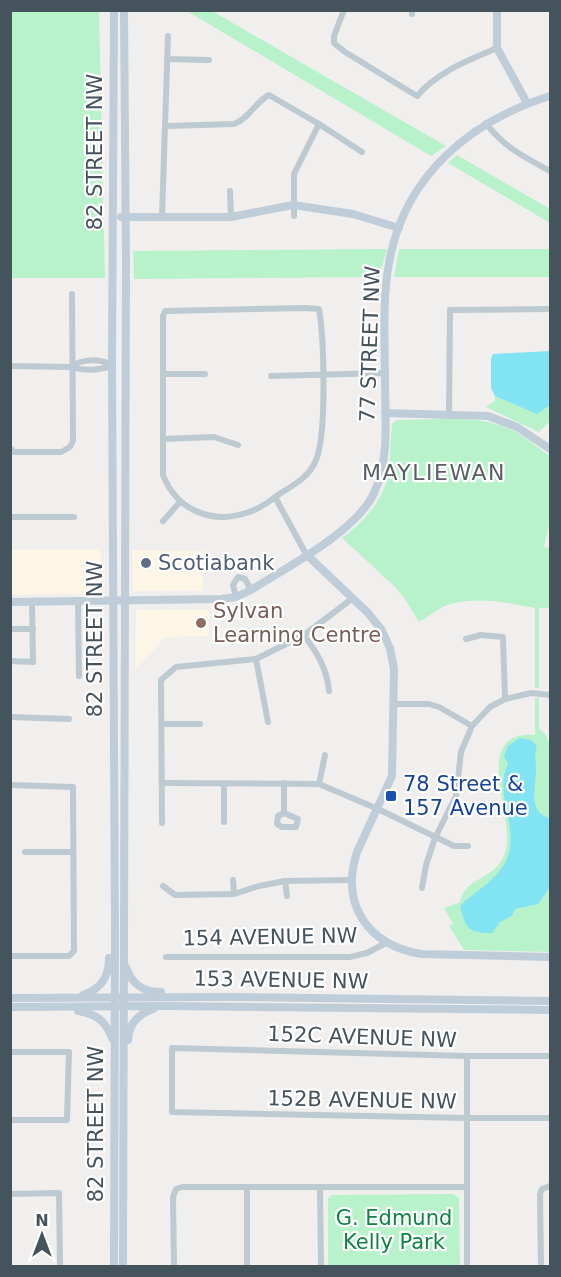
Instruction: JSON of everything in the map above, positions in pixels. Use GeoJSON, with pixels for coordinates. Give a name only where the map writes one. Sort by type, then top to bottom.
{"type":"FeatureCollection","features":[{"type":"Feature","properties":{"kind":"main road","name":"82 STREET NW"},"geometry":{"type":"LineString","coordinates":[[114,10],[112,365],[114,892],[123,1106],[123,1266]]}},
{"type":"Feature","properties":{"kind":"main road","name":"82 STREET NW"},"geometry":{"type":"LineString","coordinates":[[114,1266],[114,1043],[124,961],[124,10]]}},
{"type":"Feature","properties":{"kind":"main road"},"geometry":{"type":"LineString","coordinates":[[497,10],[497,48],[527,103]]}},
{"type":"Feature","properties":{"kind":"main road","name":"77 STREET NW"},"geometry":{"type":"LineString","coordinates":[[236,597],[251,590],[354,521],[374,494],[384,460],[385,294],[389,262],[399,228],[415,195],[442,158],[462,140],[486,123],[527,103],[550,96]]}},
{"type":"Feature","properties":{"kind":"main road"},"geometry":{"type":"LineString","coordinates":[[113,218],[231,217],[293,206],[353,214],[399,228]]}},
{"type":"Feature","properties":{"kind":"main road"},"geometry":{"type":"LineString","coordinates":[[112,365],[125,365]]}},
{"type":"Feature","properties":{"kind":"main road"},"geometry":{"type":"LineString","coordinates":[[385,413],[478,414],[505,421],[531,435],[550,449]]}},
{"type":"Feature","properties":{"kind":"main road"},"geometry":{"type":"LineString","coordinates":[[306,554],[381,629],[390,648],[394,669],[395,704],[392,776],[357,852],[351,880],[352,893],[361,916],[386,944]]}},
{"type":"Feature","properties":{"kind":"main road"},"geometry":{"type":"LineString","coordinates":[[10,602],[236,597]]}},
{"type":"Feature","properties":{"kind":"main road"},"geometry":{"type":"LineString","coordinates":[[70,997],[82,995],[100,987],[107,975],[114,892]]}},
{"type":"Feature","properties":{"kind":"main road","name":"154 AVENUE NW"},"geometry":{"type":"LineString","coordinates":[[386,944],[402,951],[421,954],[550,957]]}},
{"type":"Feature","properties":{"kind":"main road"},"geometry":{"type":"LineString","coordinates":[[124,961],[130,977],[143,989],[151,992],[199,993],[227,997]]}},
{"type":"Feature","properties":{"kind":"main road","name":"153 AVENUE NW"},"geometry":{"type":"LineString","coordinates":[[11,1004],[70,997],[167,1006],[550,1010]]}},
{"type":"Feature","properties":{"kind":"main road","name":"153 AVENUE NW"},"geometry":{"type":"LineString","coordinates":[[11,1004],[227,997],[550,1001]]}},
{"type":"Feature","properties":{"kind":"main road"},"geometry":{"type":"LineString","coordinates":[[11,1004],[29,1010],[76,1011],[95,1015],[106,1025],[114,1043]]}},
{"type":"Feature","properties":{"kind":"main road"},"geometry":{"type":"LineString","coordinates":[[123,1106],[128,1090],[130,1028],[142,1013],[167,1006]]}},
{"type":"Feature","properties":{"kind":"street"},"geometry":{"type":"LineString","coordinates":[[344,10],[334,36],[334,43],[417,96],[424,87],[460,63],[497,48]]}},
{"type":"Feature","properties":{"kind":"street"},"geometry":{"type":"LineString","coordinates":[[162,217],[167,126],[168,36]]}},
{"type":"Feature","properties":{"kind":"street"},"geometry":{"type":"LineString","coordinates":[[167,59],[209,60]]}},
{"type":"Feature","properties":{"kind":"street"},"geometry":{"type":"LineString","coordinates":[[167,126],[234,124],[244,120],[263,98],[269,95],[320,124],[362,152]]}},
{"type":"Feature","properties":{"kind":"street"},"geometry":{"type":"LineString","coordinates":[[486,123],[493,133],[516,153],[550,171]]}},
{"type":"Feature","properties":{"kind":"street"},"geometry":{"type":"LineString","coordinates":[[294,216],[294,174],[320,124]]}},
{"type":"Feature","properties":{"kind":"street"},"geometry":{"type":"LineString","coordinates":[[231,191],[231,217]]}},
{"type":"Feature","properties":{"kind":"street"},"geometry":{"type":"LineString","coordinates":[[10,448],[14,452],[61,452],[70,447],[73,441],[72,294]]}},
{"type":"Feature","properties":{"kind":"street"},"geometry":{"type":"LineString","coordinates":[[449,414],[450,310],[453,308],[550,309]]}},
{"type":"Feature","properties":{"kind":"street"},"geometry":{"type":"LineString","coordinates":[[319,309],[323,374],[321,444],[316,460],[306,477],[251,512],[231,517],[202,514],[180,502],[168,488],[163,475],[163,374],[163,316],[165,311],[319,309]]}},
{"type":"Feature","properties":{"kind":"street"},"geometry":{"type":"LineString","coordinates":[[10,366],[105,369],[112,365]]}},
{"type":"Feature","properties":{"kind":"street"},"geometry":{"type":"LineString","coordinates":[[271,376],[385,373]]}},
{"type":"Feature","properties":{"kind":"street"},"geometry":{"type":"LineString","coordinates":[[163,374],[206,374]]}},
{"type":"Feature","properties":{"kind":"street"},"geometry":{"type":"LineString","coordinates":[[163,439],[214,437],[238,446]]}},
{"type":"Feature","properties":{"kind":"street"},"geometry":{"type":"LineString","coordinates":[[275,497],[306,554]]}},
{"type":"Feature","properties":{"kind":"street"},"geometry":{"type":"LineString","coordinates":[[163,521],[180,502]]}},
{"type":"Feature","properties":{"kind":"street"},"geometry":{"type":"LineString","coordinates":[[10,517],[74,516]]}},
{"type":"Feature","properties":{"kind":"street"},"geometry":{"type":"LineString","coordinates":[[236,597],[233,585],[238,577],[245,579],[251,590]]}},
{"type":"Feature","properties":{"kind":"street"},"geometry":{"type":"LineString","coordinates":[[162,822],[161,680],[176,667],[256,659],[304,635],[352,598]]}},
{"type":"Feature","properties":{"kind":"street"},"geometry":{"type":"LineString","coordinates":[[78,601],[79,676]]}},
{"type":"Feature","properties":{"kind":"street"},"geometry":{"type":"LineString","coordinates":[[10,661],[33,662],[32,602]]}},
{"type":"Feature","properties":{"kind":"street"},"geometry":{"type":"LineString","coordinates":[[10,629],[33,629]]}},
{"type":"Feature","properties":{"kind":"street"},"geometry":{"type":"LineString","coordinates":[[304,635],[321,659],[329,691]]}},
{"type":"Feature","properties":{"kind":"street"},"geometry":{"type":"LineString","coordinates":[[466,639],[481,635],[503,638],[505,699]]}},
{"type":"Feature","properties":{"kind":"street"},"geometry":{"type":"LineString","coordinates":[[256,659],[268,722]]}},
{"type":"Feature","properties":{"kind":"street"},"geometry":{"type":"LineString","coordinates":[[422,888],[426,865],[435,838],[456,796],[461,752],[472,726],[489,707],[505,699],[531,693],[550,695]]}},
{"type":"Feature","properties":{"kind":"street"},"geometry":{"type":"LineString","coordinates":[[395,704],[429,704],[439,707],[472,726]]}},
{"type":"Feature","properties":{"kind":"street"},"geometry":{"type":"LineString","coordinates":[[10,717],[69,719]]}},
{"type":"Feature","properties":{"kind":"street"},"geometry":{"type":"LineString","coordinates":[[162,724],[200,724]]}},
{"type":"Feature","properties":{"kind":"street"},"geometry":{"type":"LineString","coordinates":[[319,784],[325,755]]}},
{"type":"Feature","properties":{"kind":"street"},"geometry":{"type":"LineString","coordinates":[[162,783],[319,784],[378,809],[454,846],[468,846]]}},
{"type":"Feature","properties":{"kind":"street"},"geometry":{"type":"LineString","coordinates":[[224,783],[224,822]]}},
{"type":"Feature","properties":{"kind":"street"},"geometry":{"type":"LineString","coordinates":[[284,783],[284,813]]}},
{"type":"Feature","properties":{"kind":"street"},"geometry":{"type":"LineString","coordinates":[[10,784],[73,788],[74,951],[69,956],[10,956]]}},
{"type":"Feature","properties":{"kind":"street"},"geometry":{"type":"LineString","coordinates":[[25,852],[72,852]]}},
{"type":"Feature","properties":{"kind":"street"},"geometry":{"type":"LineString","coordinates":[[233,880],[234,894]]}},
{"type":"Feature","properties":{"kind":"street"},"geometry":{"type":"LineString","coordinates":[[163,886],[175,895],[234,894],[285,881],[351,880]]}},
{"type":"Feature","properties":{"kind":"street"},"geometry":{"type":"LineString","coordinates":[[285,881],[287,896]]}},
{"type":"Feature","properties":{"kind":"street","name":"154 AVENUE NW"},"geometry":{"type":"LineString","coordinates":[[166,957],[350,957],[367,953],[386,944]]}},
{"type":"Feature","properties":{"kind":"street","name":"152C AVENUE NW"},"geometry":{"type":"LineString","coordinates":[[172,1112],[172,1048],[550,1056]]}},
{"type":"Feature","properties":{"kind":"street"},"geometry":{"type":"LineString","coordinates":[[10,1052],[69,1052],[67,1120],[10,1120]]}},
{"type":"Feature","properties":{"kind":"street"},"geometry":{"type":"LineString","coordinates":[[467,1056],[467,1266]]}},
{"type":"Feature","properties":{"kind":"street","name":"152B AVENUE NW"},"geometry":{"type":"LineString","coordinates":[[172,1112],[550,1118]]}},
{"type":"Feature","properties":{"kind":"street"},"geometry":{"type":"LineString","coordinates":[[541,1266],[540,1194],[542,1189],[550,1186]]}},
{"type":"Feature","properties":{"kind":"street"},"geometry":{"type":"LineString","coordinates":[[174,1266],[173,1197],[176,1189],[182,1187],[467,1187]]}},
{"type":"Feature","properties":{"kind":"street"},"geometry":{"type":"LineString","coordinates":[[247,1187],[247,1266]]}},
{"type":"Feature","properties":{"kind":"street"},"geometry":{"type":"LineString","coordinates":[[320,1188],[321,1266]]}},
{"type":"Feature","properties":{"kind":"street"},"geometry":{"type":"LineString","coordinates":[[10,1194],[59,1193],[60,1266]]}},
{"type":"Feature","properties":{"kind":"shaded area"},"geometry":{"type":"Polygon","coordinates":[[[101,549],[102,593],[11,595],[11,550],[101,549]]]}},
{"type":"Feature","properties":{"kind":"shaded area"},"geometry":{"type":"Polygon","coordinates":[[[132,550],[203,551],[203,591],[133,591],[132,550]]]}},
{"type":"Feature","properties":{"kind":"shaded area"},"geometry":{"type":"Polygon","coordinates":[[[136,610],[209,610],[209,636],[165,637],[135,670],[136,610]]]}},
{"type":"Feature","properties":{"kind":"green space"},"geometry":{"type":"Polygon","coordinates":[[[10,11],[99,11],[105,278],[11,278],[10,11]]]}},
{"type":"Feature","properties":{"kind":"green space"},"geometry":{"type":"Polygon","coordinates":[[[187,11],[212,11],[446,146],[431,156],[187,11]]]}},
{"type":"Feature","properties":{"kind":"green space"},"geometry":{"type":"Polygon","coordinates":[[[457,155],[550,209],[550,223],[448,163],[457,155]]]}},
{"type":"Feature","properties":{"kind":"green space"},"geometry":{"type":"Polygon","coordinates":[[[387,249],[379,277],[134,279],[133,251],[387,249]]]}},
{"type":"Feature","properties":{"kind":"green space"},"geometry":{"type":"Polygon","coordinates":[[[399,249],[550,249],[550,277],[394,277],[399,249]]]}},
{"type":"Feature","properties":{"kind":"green space"},"geometry":{"type":"Polygon","coordinates":[[[495,396],[532,404],[550,400],[550,421],[539,432],[486,407],[495,401],[495,396]]]}},
{"type":"Feature","properties":{"kind":"green space"},"geometry":{"type":"Polygon","coordinates":[[[467,419],[495,424],[519,434],[550,456],[550,521],[544,547],[550,548],[550,608],[539,608],[539,688],[535,688],[535,608],[479,600],[457,602],[447,605],[419,622],[394,586],[342,538],[368,514],[383,492],[389,469],[392,424],[397,420],[467,419]]]}},
{"type":"Feature","properties":{"kind":"green space"},"geometry":{"type":"Polygon","coordinates":[[[535,698],[539,698],[539,728],[546,735],[550,746],[550,952],[464,950],[449,926],[453,924],[444,908],[460,902],[469,886],[491,872],[504,856],[507,829],[499,775],[500,758],[505,745],[516,737],[535,735],[535,698]]]}},
{"type":"Feature","properties":{"kind":"green space","name":"G. Edmund Kelly Park"},"geometry":{"type":"Polygon","coordinates":[[[453,1194],[459,1198],[460,1266],[328,1266],[328,1199],[332,1195],[453,1194]]]}},
{"type":"Feature","properties":{"kind":"water"},"geometry":{"type":"Polygon","coordinates":[[[550,351],[550,405],[537,414],[495,396],[491,388],[493,354],[550,351]]]}},
{"type":"Feature","properties":{"kind":"water"},"geometry":{"type":"Polygon","coordinates":[[[519,738],[531,740],[537,746],[534,798],[538,811],[550,818],[550,887],[538,904],[515,909],[512,916],[500,922],[492,933],[473,931],[466,925],[460,906],[494,878],[508,856],[511,833],[504,798],[504,775],[508,764],[504,756],[508,746],[519,738]]]}},
{"type":"Feature","properties":{"kind":"place","name":"Scotiabank"},"geometry":{"type":"Point","coordinates":[146,563]}},
{"type":"Feature","properties":{"kind":"place","name":"Sylvan Learning Centre"},"geometry":{"type":"Point","coordinates":[201,623]}},
{"type":"Feature","properties":{"kind":"place","name":"78 Street & 157 Avenue"},"geometry":{"type":"Point","coordinates":[391,796]}},
{"type":"Feature","properties":{"kind":"district","name":"MAYLIEWAN"},"geometry":{"type":"Point","coordinates":[434,472]}}]}
